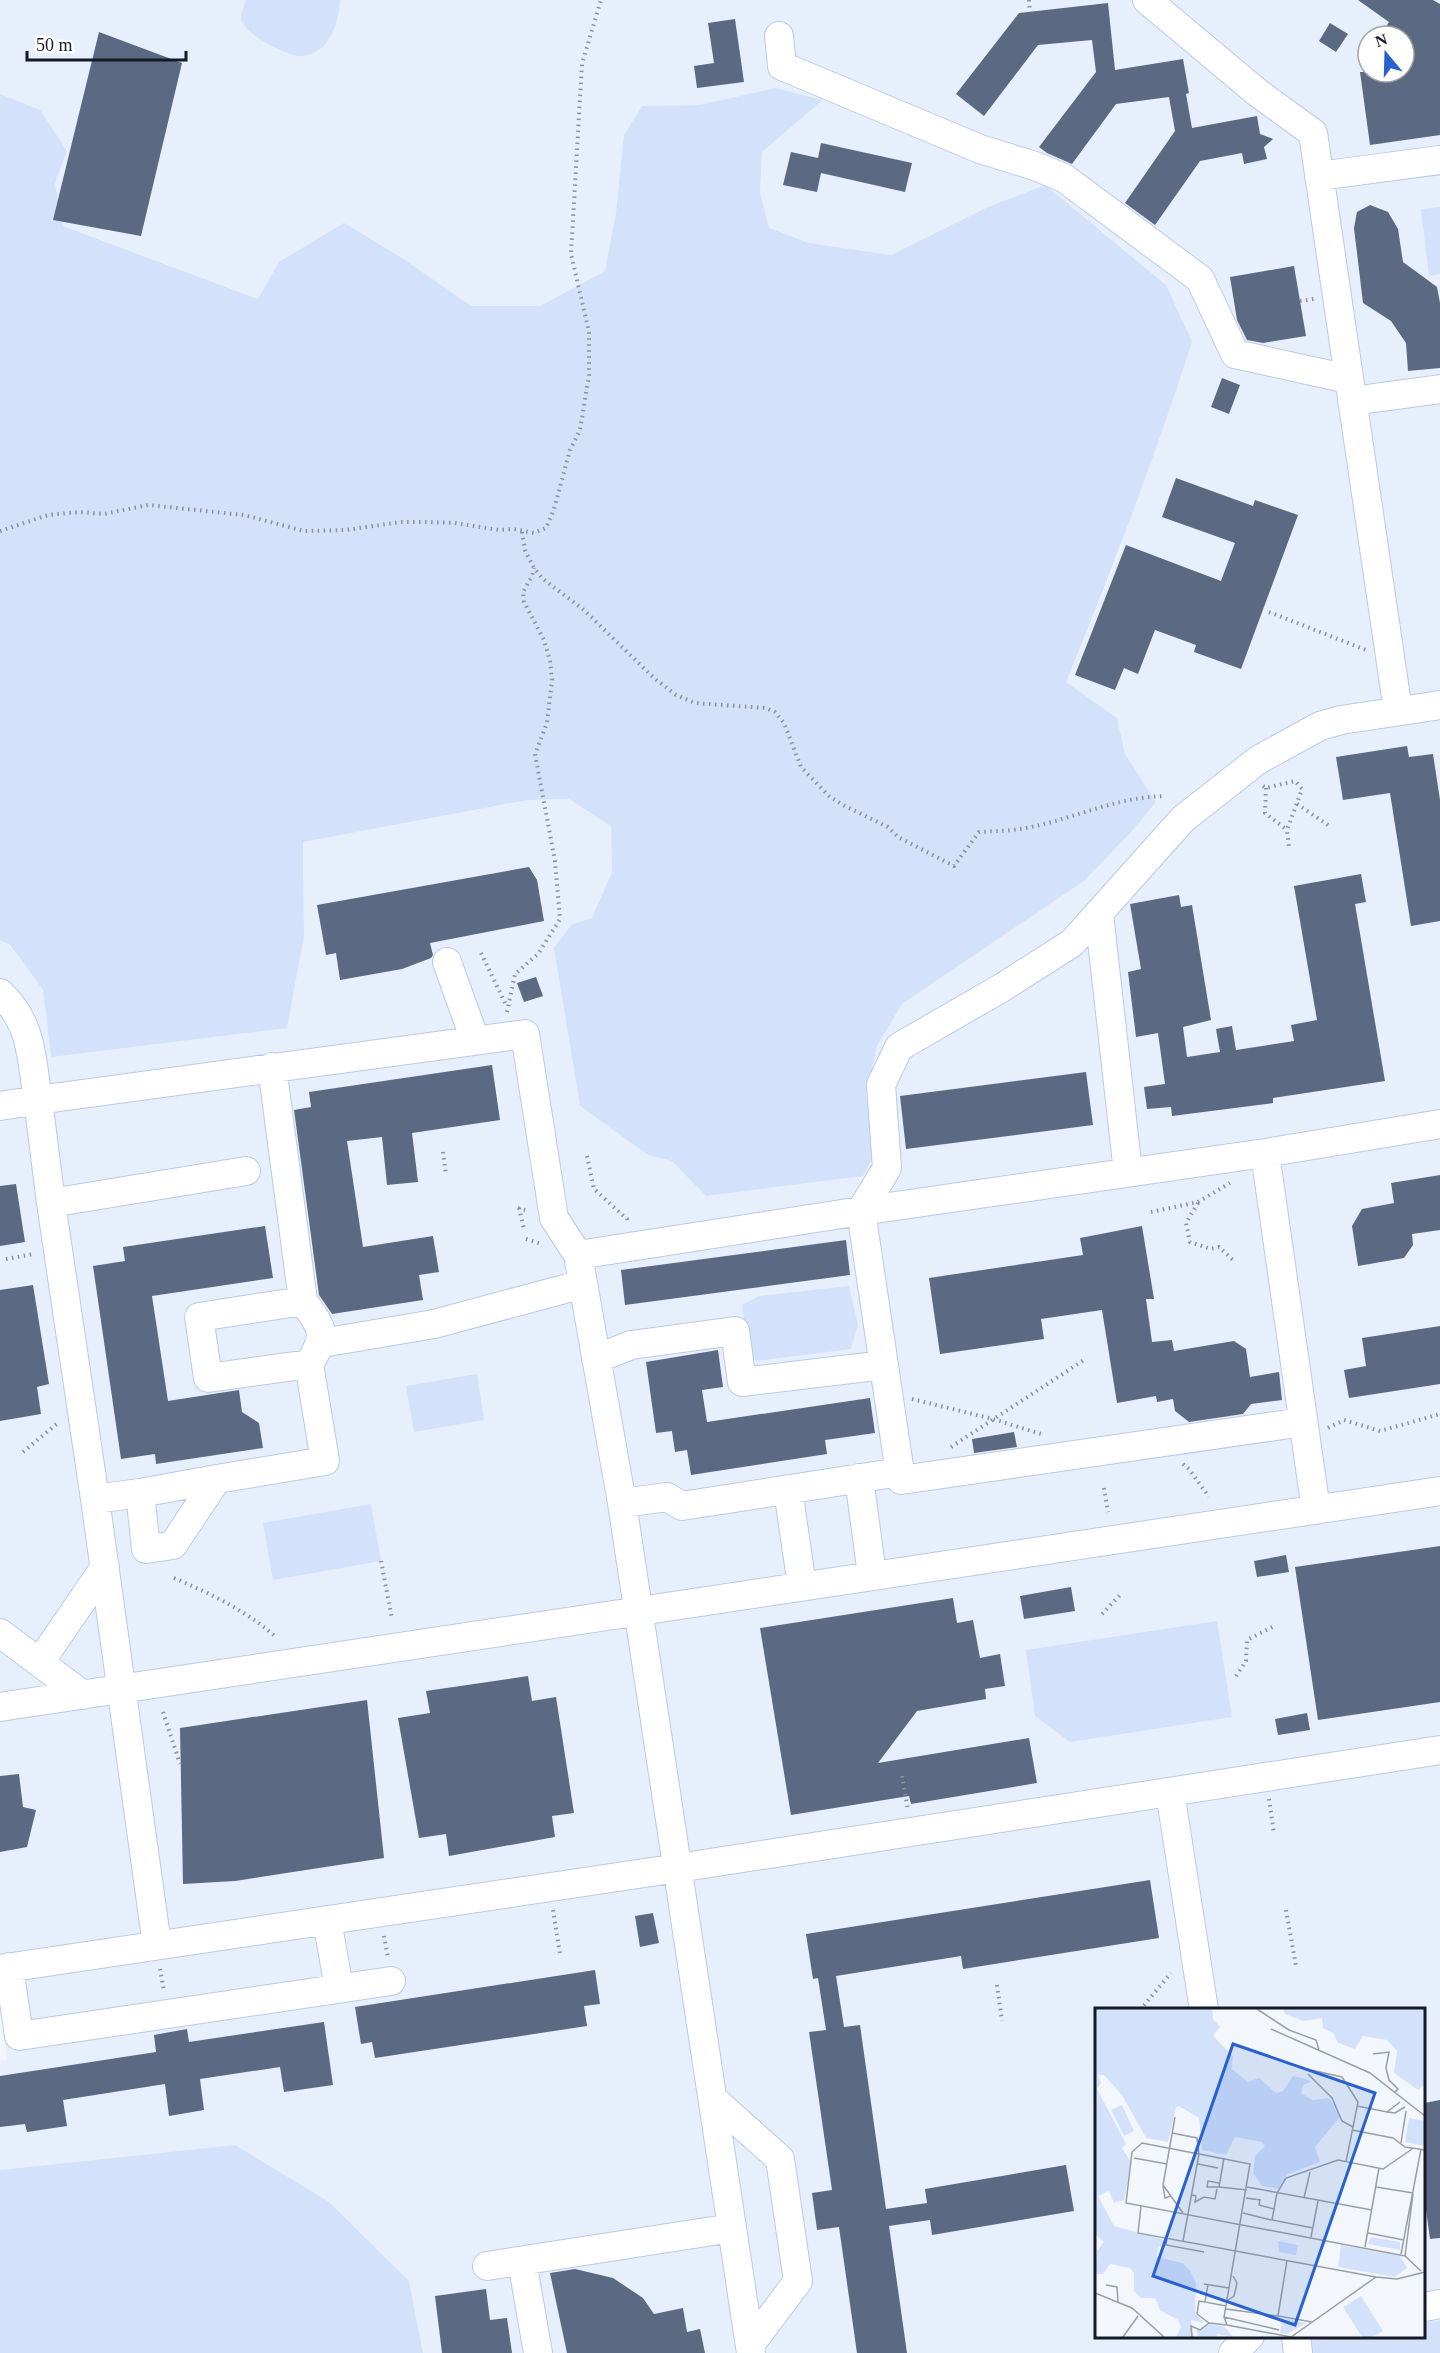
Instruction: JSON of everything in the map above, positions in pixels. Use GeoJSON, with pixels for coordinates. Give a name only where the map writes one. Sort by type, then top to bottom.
{"type":"FeatureCollection","features":[{"type":"Feature","properties":{"kind":"street"},"geometry":{"type":"LineString","coordinates":[[1147,0],[1258,93],[1313,133],[1398,711]]}},
{"type":"Feature","properties":{"kind":"street"},"geometry":{"type":"LineString","coordinates":[[778,36],[782,66],[980,149],[1035,166],[1064,178],[1200,279],[1235,354],[1350,390],[1440,389]]}},
{"type":"Feature","properties":{"kind":"street"},"geometry":{"type":"LineString","coordinates":[[1319,176],[1440,160]]}},
{"type":"Feature","properties":{"kind":"street"},"geometry":{"type":"LineString","coordinates":[[1305,1430],[1152,1445],[901,1480],[861,1211],[887,1168],[881,1085],[899,1047],[1072,943],[1183,819],[1258,760],[1320,726],[1341,720],[1440,705]]}},
{"type":"Feature","properties":{"kind":"street"},"geometry":{"type":"LineString","coordinates":[[1099,914],[1128,1172]]}},
{"type":"Feature","properties":{"kind":"street"},"geometry":{"type":"LineString","coordinates":[[447,962],[488,1039]]}},
{"type":"Feature","properties":{"kind":"street"},"geometry":{"type":"LineString","coordinates":[[0,993],[13,1005],[26,1029],[38,1100],[157,1945]]}},
{"type":"Feature","properties":{"kind":"street"},"geometry":{"type":"LineString","coordinates":[[0,1106],[525,1034],[554,1218],[578,1256],[622,1503],[751,2349]]}},
{"type":"Feature","properties":{"kind":"street"},"geometry":{"type":"LineString","coordinates":[[95,1499],[325,1461],[316,1353],[319,1323],[303,1301],[272,1067]]}},
{"type":"Feature","properties":{"kind":"street"},"geometry":{"type":"LineString","coordinates":[[578,1256],[861,1211],[1265,1153],[1440,1124]]}},
{"type":"Feature","properties":{"kind":"street"},"geometry":{"type":"LineString","coordinates":[[1265,1153],[1316,1510]]}},
{"type":"Feature","properties":{"kind":"street"},"geometry":{"type":"LineString","coordinates":[[51,1203],[246,1171]]}},
{"type":"Feature","properties":{"kind":"street"},"geometry":{"type":"LineString","coordinates":[[303,1301],[199,1317],[208,1378],[434,1324],[583,1284]]}},
{"type":"Feature","properties":{"kind":"street"},"geometry":{"type":"LineString","coordinates":[[596,1359],[631,1345],[735,1331],[742,1382],[884,1365]]}},
{"type":"Feature","properties":{"kind":"street"},"geometry":{"type":"LineString","coordinates":[[622,1503],[667,1497],[682,1506],[900,1472]]}},
{"type":"Feature","properties":{"kind":"street"},"geometry":{"type":"LineString","coordinates":[[859,1478],[872,1575]]}},
{"type":"Feature","properties":{"kind":"street"},"geometry":{"type":"LineString","coordinates":[[40,1662],[104,1561],[146,1549],[173,1545],[217,1479]]}},
{"type":"Feature","properties":{"kind":"street"},"geometry":{"type":"LineString","coordinates":[[788,1490],[802,1586]]}},
{"type":"Feature","properties":{"kind":"street"},"geometry":{"type":"LineString","coordinates":[[0,1707],[1440,1491]]}},
{"type":"Feature","properties":{"kind":"street"},"geometry":{"type":"LineString","coordinates":[[140,1493],[146,1549]]}},
{"type":"Feature","properties":{"kind":"street"},"geometry":{"type":"LineString","coordinates":[[0,1633],[83,1695]]}},
{"type":"Feature","properties":{"kind":"street"},"geometry":{"type":"LineString","coordinates":[[391,1981],[19,2036],[4,1968],[678,1868],[1440,1750]]}},
{"type":"Feature","properties":{"kind":"street"},"geometry":{"type":"LineString","coordinates":[[1170,1792],[1204,2008]]}},
{"type":"Feature","properties":{"kind":"street"},"geometry":{"type":"LineString","coordinates":[[327,1920],[339,1989]]}},
{"type":"Feature","properties":{"kind":"street"},"geometry":{"type":"LineString","coordinates":[[714,2100],[780,2159],[798,2281],[751,2349]]}},
{"type":"Feature","properties":{"kind":"street"},"geometry":{"type":"LineString","coordinates":[[487,2266],[732,2228]]}},
{"type":"Feature","properties":{"kind":"street"},"geometry":{"type":"LineString","coordinates":[[522,2261],[538,2353]]}},
{"type":"Feature","properties":{"kind":"street"},"geometry":{"type":"LineString","coordinates":[[1425,2307],[1440,2304]]}},
{"type":"Feature","properties":{"kind":"street"},"geometry":{"type":"LineString","coordinates":[[1233,2353],[1249,2338]]}},
{"type":"Feature","properties":{"kind":"street"},"geometry":{"type":"LineString","coordinates":[[1296,2338],[1298,2353]]}},
{"type":"Feature","properties":{"kind":"path"},"geometry":{"type":"LineString","coordinates":[[0,531],[48,515],[80,512],[104,514],[148,505],[244,515],[304,531],[346,530],[401,522],[455,523],[534,533],[546,528],[554,509],[566,462],[583,417],[588,386],[589,332],[572,254],[582,64],[601,0]]}},
{"type":"Feature","properties":{"kind":"path"},"geometry":{"type":"LineString","coordinates":[[1029,0],[1030,12]]}},
{"type":"Feature","properties":{"kind":"path"},"geometry":{"type":"LineString","coordinates":[[522,532],[525,550],[534,568],[554,589],[584,610],[654,678],[676,696],[695,703],[765,708],[775,712],[784,723],[801,767],[830,797],[888,827],[898,837],[954,866],[980,832],[1025,828],[1104,804],[1140,796],[1166,796]]}},
{"type":"Feature","properties":{"kind":"path"},"geometry":{"type":"LineString","coordinates":[[488,1039],[507,1008],[515,974],[537,954],[560,920],[555,861],[534,754],[547,723],[552,680],[544,640],[524,602],[523,592],[534,568]]}},
{"type":"Feature","properties":{"kind":"path"},"geometry":{"type":"LineString","coordinates":[[1269,612],[1371,652]]}},
{"type":"Feature","properties":{"kind":"path"},"geometry":{"type":"LineString","coordinates":[[1242,773],[1266,788],[1295,781],[1302,789],[1287,830],[1289,847]]}},
{"type":"Feature","properties":{"kind":"path"},"geometry":{"type":"LineString","coordinates":[[1266,788],[1265,813],[1287,830]]}},
{"type":"Feature","properties":{"kind":"path"},"geometry":{"type":"LineString","coordinates":[[1297,804],[1328,825]]}},
{"type":"Feature","properties":{"kind":"path"},"geometry":{"type":"LineString","coordinates":[[481,953],[507,1008]]}},
{"type":"Feature","properties":{"kind":"path"},"geometry":{"type":"LineString","coordinates":[[443,1152],[446,1174]]}},
{"type":"Feature","properties":{"kind":"path"},"geometry":{"type":"LineString","coordinates":[[587,1156],[594,1190],[627,1219]]}},
{"type":"Feature","properties":{"kind":"path"},"geometry":{"type":"LineString","coordinates":[[1151,1212],[1198,1202],[1239,1178]]}},
{"type":"Feature","properties":{"kind":"path"},"geometry":{"type":"LineString","coordinates":[[1198,1202],[1186,1223],[1190,1242],[1210,1249],[1219,1247],[1233,1260]]}},
{"type":"Feature","properties":{"kind":"path"},"geometry":{"type":"LineString","coordinates":[[519,1208],[524,1229]]}},
{"type":"Feature","properties":{"kind":"path"},"geometry":{"type":"LineString","coordinates":[[6,1259],[37,1254]]}},
{"type":"Feature","properties":{"kind":"path"},"geometry":{"type":"LineString","coordinates":[[947,1449],[1084,1360]]}},
{"type":"Feature","properties":{"kind":"path"},"geometry":{"type":"LineString","coordinates":[[888,1393],[993,1419],[1046,1436]]}},
{"type":"Feature","properties":{"kind":"path"},"geometry":{"type":"LineString","coordinates":[[1305,1430],[1344,1420],[1380,1431],[1440,1414]]}},
{"type":"Feature","properties":{"kind":"path"},"geometry":{"type":"LineString","coordinates":[[23,1452],[62,1419]]}},
{"type":"Feature","properties":{"kind":"path"},"geometry":{"type":"LineString","coordinates":[[1152,1445],[1190,1468],[1209,1497]]}},
{"type":"Feature","properties":{"kind":"path"},"geometry":{"type":"LineString","coordinates":[[1104,1488],[1107,1512]]}},
{"type":"Feature","properties":{"kind":"path"},"geometry":{"type":"LineString","coordinates":[[381,1561],[392,1619]]}},
{"type":"Feature","properties":{"kind":"path"},"geometry":{"type":"LineString","coordinates":[[174,1578],[221,1598],[276,1637]]}},
{"type":"Feature","properties":{"kind":"path"},"geometry":{"type":"LineString","coordinates":[[1102,1614],[1121,1594]]}},
{"type":"Feature","properties":{"kind":"path"},"geometry":{"type":"LineString","coordinates":[[1236,1676],[1246,1661],[1246,1640],[1276,1625]]}},
{"type":"Feature","properties":{"kind":"path"},"geometry":{"type":"LineString","coordinates":[[163,1712],[180,1764]]}},
{"type":"Feature","properties":{"kind":"path"},"geometry":{"type":"LineString","coordinates":[[902,1776],[908,1810]]}},
{"type":"Feature","properties":{"kind":"path"},"geometry":{"type":"LineString","coordinates":[[1265,1777],[1274,1834]]}},
{"type":"Feature","properties":{"kind":"path"},"geometry":{"type":"LineString","coordinates":[[553,1909],[560,1954]]}},
{"type":"Feature","properties":{"kind":"path"},"geometry":{"type":"LineString","coordinates":[[1286,1910],[1296,1966]]}},
{"type":"Feature","properties":{"kind":"path"},"geometry":{"type":"LineString","coordinates":[[1142,2008],[1171,1973]]}},
{"type":"Feature","properties":{"kind":"path"},"geometry":{"type":"LineString","coordinates":[[997,1985],[1002,2021]]}},
{"type":"Feature","properties":{"kind":"shaded area"},"geometry":{"type":"Polygon","coordinates":[[[0,0],[1440,0],[1440,2353],[423,2353],[409,2281],[235,2145],[0,2170],[0,2061],[7,2060],[0,1999],[0,940],[9,945],[43,990],[51,1057],[304,936],[303,842],[528,800],[569,799],[611,826],[612,872],[592,918],[572,924],[580,1106],[648,1155],[672,1161],[706,1196],[877,1150],[866,1095],[877,1046],[902,1004],[1084,881],[1156,802],[1125,754],[1117,718],[1066,682],[1122,547],[986,208],[891,255],[809,243],[768,228],[760,193],[762,152],[823,100],[775,88],[699,105],[642,106],[605,271],[540,306],[471,306],[279,262],[259,299],[63,226],[55,183],[0,109],[0,0]]]}},
{"type":"Feature","properties":{"kind":"shaded area"},"geometry":{"type":"Polygon","coordinates":[[[246,0],[340,0],[335,28],[331,36],[319,50],[301,56],[266,43],[249,31],[241,18],[246,0]]]}},
{"type":"Feature","properties":{"kind":"shaded area"},"geometry":{"type":"Polygon","coordinates":[[[775,88],[823,100],[762,152],[760,193],[769,228],[809,243],[891,255],[986,208],[1045,185],[1166,285],[1192,342],[1132,513],[1066,682],[1117,718],[1125,754],[1156,802],[1084,881],[902,1004],[877,1046],[866,1095],[877,1150],[863,1176],[706,1196],[672,1161],[648,1155],[580,1106],[554,948],[572,924],[592,918],[612,872],[611,826],[569,799],[528,800],[303,842],[304,936],[287,1028],[51,1057],[43,990],[10,945],[0,940],[0,94],[40,110],[67,151],[55,183],[63,226],[258,299],[279,262],[344,223],[402,258],[471,306],[540,306],[605,271],[616,213],[624,135],[642,106],[699,105],[775,88]]]}},
{"type":"Feature","properties":{"kind":"shaded area"},"geometry":{"type":"Polygon","coordinates":[[[1440,207],[1440,274],[1429,276],[1421,209],[1440,207]]]}},
{"type":"Feature","properties":{"kind":"shaded area"},"geometry":{"type":"Polygon","coordinates":[[[849,1286],[858,1325],[851,1349],[755,1361],[745,1327],[742,1305],[759,1296],[849,1286]]]}},
{"type":"Feature","properties":{"kind":"shaded area"},"geometry":{"type":"Polygon","coordinates":[[[477,1374],[484,1420],[414,1432],[406,1386],[477,1374]]]}},
{"type":"Feature","properties":{"kind":"shaded area"},"geometry":{"type":"Polygon","coordinates":[[[371,1504],[381,1561],[273,1580],[263,1523],[371,1504]]]}},
{"type":"Feature","properties":{"kind":"shaded area"},"geometry":{"type":"Polygon","coordinates":[[[1217,1621],[1232,1717],[1070,1742],[1035,1716],[1026,1650],[1217,1621]]]}},
{"type":"Feature","properties":{"kind":"shaded area"},"geometry":{"type":"Polygon","coordinates":[[[235,2145],[329,2202],[409,2281],[423,2353],[0,2353],[0,2170],[235,2145]]]}},
{"type":"Feature","properties":{"kind":"shaded area"},"geometry":{"type":"Polygon","coordinates":[[[1440,2320],[1440,2353],[1310,2353],[1308,2341],[1331,2338],[1425,2338],[1425,2323],[1440,2320]]]}},
{"type":"Feature","properties":{"kind":"building"},"geometry":{"type":"Polygon","coordinates":[[[1358,0],[1433,0],[1440,4],[1440,135],[1370,145],[1362,84],[1416,84],[1416,24],[1388,24],[1389,22],[1358,0]]]}},
{"type":"Feature","properties":{"kind":"building"},"geometry":{"type":"Polygon","coordinates":[[[1108,3],[1115,70],[1183,59],[1192,128],[1257,116],[1260,134],[1273,139],[1264,147],[1267,159],[1244,164],[1242,153],[1200,161],[1155,225],[1125,203],[1175,131],[1169,97],[1116,104],[1072,164],[1039,147],[1096,72],[1092,40],[1038,45],[984,116],[956,94],[1019,13],[1108,3]]]}},
{"type":"Feature","properties":{"kind":"building"},"geometry":{"type":"Polygon","coordinates":[[[735,19],[744,82],[697,88],[694,66],[714,63],[708,23],[735,19]]]}},
{"type":"Feature","properties":{"kind":"building"},"geometry":{"type":"Polygon","coordinates":[[[1330,23],[1348,34],[1336,52],[1319,41],[1330,23]]]}},
{"type":"Feature","properties":{"kind":"building"},"geometry":{"type":"Polygon","coordinates":[[[99,32],[182,63],[141,236],[53,220],[99,32]]]}},
{"type":"Feature","properties":{"kind":"building"},"geometry":{"type":"Polygon","coordinates":[[[821,143],[912,163],[905,192],[821,173],[817,192],[783,185],[791,152],[818,158],[821,143]]]}},
{"type":"Feature","properties":{"kind":"building"},"geometry":{"type":"Polygon","coordinates":[[[1370,205],[1388,212],[1398,229],[1403,262],[1437,287],[1440,303],[1440,368],[1408,371],[1406,343],[1391,321],[1363,303],[1354,228],[1357,212],[1370,205]]]}},
{"type":"Feature","properties":{"kind":"building"},"geometry":{"type":"Polygon","coordinates":[[[1294,266],[1306,336],[1263,343],[1247,340],[1237,320],[1230,277],[1294,266]]]}},
{"type":"Feature","properties":{"kind":"building"},"geometry":{"type":"Polygon","coordinates":[[[1222,378],[1240,385],[1229,414],[1211,407],[1222,378]]]}},
{"type":"Feature","properties":{"kind":"building"},"geometry":{"type":"Polygon","coordinates":[[[1176,478],[1253,506],[1255,500],[1298,515],[1241,669],[1194,652],[1196,645],[1155,630],[1138,674],[1124,668],[1115,690],[1075,675],[1126,545],[1221,581],[1235,543],[1162,517],[1176,478]]]}},
{"type":"Feature","properties":{"kind":"building"},"geometry":{"type":"Polygon","coordinates":[[[1407,746],[1409,757],[1433,754],[1440,800],[1440,921],[1411,926],[1390,793],[1343,800],[1336,757],[1407,746]]]}},
{"type":"Feature","properties":{"kind":"building"},"geometry":{"type":"Polygon","coordinates":[[[529,867],[537,880],[544,921],[430,943],[433,955],[431,958],[402,969],[340,980],[336,953],[326,955],[317,905],[529,867]]]}},
{"type":"Feature","properties":{"kind":"building"},"geometry":{"type":"Polygon","coordinates":[[[1361,874],[1366,902],[1355,904],[1385,1081],[1273,1098],[1273,1103],[1172,1116],[1171,1107],[1147,1109],[1144,1087],[1165,1084],[1158,1033],[1136,1037],[1128,972],[1141,969],[1130,904],[1179,895],[1181,907],[1192,905],[1211,1020],[1183,1027],[1187,1057],[1220,1052],[1216,1029],[1232,1026],[1236,1050],[1294,1041],[1291,1025],[1317,1020],[1294,886],[1361,874]]]}},
{"type":"Feature","properties":{"kind":"building"},"geometry":{"type":"Polygon","coordinates":[[[536,977],[543,996],[524,1002],[517,983],[536,977]]]}},
{"type":"Feature","properties":{"kind":"building"},"geometry":{"type":"Polygon","coordinates":[[[492,1065],[500,1120],[412,1133],[418,1182],[387,1185],[382,1137],[347,1141],[363,1247],[433,1236],[439,1272],[419,1275],[423,1300],[332,1314],[319,1295],[294,1110],[311,1107],[309,1092],[492,1065]]]}},
{"type":"Feature","properties":{"kind":"building"},"geometry":{"type":"Polygon","coordinates":[[[1086,1072],[1093,1125],[906,1149],[900,1096],[1086,1072]]]}},
{"type":"Feature","properties":{"kind":"building"},"geometry":{"type":"Polygon","coordinates":[[[1440,1175],[1440,1230],[1412,1234],[1413,1245],[1404,1258],[1358,1266],[1352,1226],[1362,1209],[1394,1203],[1391,1183],[1440,1175]]]}},
{"type":"Feature","properties":{"kind":"building"},"geometry":{"type":"Polygon","coordinates":[[[16,1184],[25,1242],[0,1246],[0,1186],[16,1184]]]}},
{"type":"Feature","properties":{"kind":"building"},"geometry":{"type":"Polygon","coordinates":[[[265,1226],[273,1278],[152,1296],[168,1401],[239,1390],[242,1412],[259,1423],[263,1448],[156,1464],[155,1454],[121,1459],[93,1266],[125,1261],[123,1247],[265,1226]]]}},
{"type":"Feature","properties":{"kind":"building"},"geometry":{"type":"Polygon","coordinates":[[[1142,1226],[1154,1299],[1146,1299],[1152,1342],[1172,1340],[1174,1351],[1234,1341],[1246,1349],[1250,1377],[1279,1372],[1282,1400],[1251,1404],[1243,1414],[1189,1422],[1175,1411],[1173,1399],[1157,1402],[1156,1396],[1117,1403],[1102,1310],[1041,1319],[1044,1339],[940,1354],[929,1278],[1083,1255],[1080,1238],[1142,1226]]]}},
{"type":"Feature","properties":{"kind":"building"},"geometry":{"type":"Polygon","coordinates":[[[846,1240],[850,1275],[625,1305],[621,1270],[846,1240]]]}},
{"type":"Feature","properties":{"kind":"building"},"geometry":{"type":"Polygon","coordinates":[[[33,1285],[49,1384],[37,1387],[41,1414],[0,1421],[0,1290],[33,1285]]]}},
{"type":"Feature","properties":{"kind":"building"},"geometry":{"type":"Polygon","coordinates":[[[1440,1326],[1440,1384],[1349,1398],[1344,1370],[1366,1366],[1362,1338],[1440,1326]]]}},
{"type":"Feature","properties":{"kind":"building"},"geometry":{"type":"Polygon","coordinates":[[[718,1350],[723,1387],[702,1390],[707,1422],[870,1398],[875,1433],[825,1440],[827,1454],[691,1475],[687,1450],[675,1452],[672,1431],[656,1433],[646,1362],[718,1350]]]}},
{"type":"Feature","properties":{"kind":"building"},"geometry":{"type":"Polygon","coordinates":[[[1014,1432],[1017,1447],[974,1453],[972,1439],[1014,1432]]]}},
{"type":"Feature","properties":{"kind":"building"},"geometry":{"type":"Polygon","coordinates":[[[1440,1546],[1440,1702],[1318,1720],[1295,1567],[1440,1546]]]}},
{"type":"Feature","properties":{"kind":"building"},"geometry":{"type":"Polygon","coordinates":[[[1286,1555],[1289,1572],[1257,1577],[1254,1561],[1286,1555]]]}},
{"type":"Feature","properties":{"kind":"building"},"geometry":{"type":"Polygon","coordinates":[[[1071,1587],[1075,1611],[1024,1619],[1020,1596],[1071,1587]]]}},
{"type":"Feature","properties":{"kind":"building"},"geometry":{"type":"Polygon","coordinates":[[[953,1598],[957,1623],[973,1620],[980,1658],[1000,1654],[1005,1686],[985,1689],[986,1699],[917,1711],[878,1763],[1029,1738],[1037,1783],[911,1804],[909,1796],[791,1815],[760,1628],[953,1598]]]}},
{"type":"Feature","properties":{"kind":"building"},"geometry":{"type":"Polygon","coordinates":[[[528,1676],[532,1701],[556,1697],[574,1813],[552,1816],[555,1837],[449,1856],[446,1834],[419,1838],[398,1718],[430,1713],[426,1691],[528,1676]]]}},
{"type":"Feature","properties":{"kind":"building"},"geometry":{"type":"Polygon","coordinates":[[[367,1700],[384,1858],[235,1881],[183,1884],[180,1728],[367,1700]]]}},
{"type":"Feature","properties":{"kind":"building"},"geometry":{"type":"Polygon","coordinates":[[[1307,1713],[1310,1730],[1278,1735],[1275,1719],[1307,1713]]]}},
{"type":"Feature","properties":{"kind":"building"},"geometry":{"type":"Polygon","coordinates":[[[19,1774],[23,1807],[36,1810],[27,1847],[0,1852],[0,1776],[19,1774]]]}},
{"type":"Feature","properties":{"kind":"building"},"geometry":{"type":"Polygon","coordinates":[[[1150,1880],[1159,1938],[963,1969],[961,1956],[836,1976],[844,2027],[860,2025],[886,2209],[927,2203],[925,2189],[1066,2165],[1074,2211],[932,2235],[930,2220],[889,2226],[907,2353],[857,2353],[839,2227],[817,2230],[812,2193],[832,2190],[809,2032],[826,2030],[818,1978],[813,1979],[806,1934],[1150,1880]]]}},
{"type":"Feature","properties":{"kind":"building"},"geometry":{"type":"Polygon","coordinates":[[[653,1913],[659,1943],[640,1947],[635,1916],[653,1913]]]}},
{"type":"Feature","properties":{"kind":"building"},"geometry":{"type":"Polygon","coordinates":[[[595,1970],[600,2004],[584,2006],[587,2026],[375,2058],[372,2042],[361,2044],[355,2007],[595,1970]]]}},
{"type":"Feature","properties":{"kind":"building"},"geometry":{"type":"Polygon","coordinates":[[[324,2022],[333,2085],[284,2092],[280,2067],[200,2079],[204,2110],[169,2116],[165,2084],[63,2100],[67,2126],[27,2132],[25,2124],[0,2127],[0,2076],[156,2052],[154,2035],[187,2029],[189,2042],[324,2022]]]}},
{"type":"Feature","properties":{"kind":"building"},"geometry":{"type":"Polygon","coordinates":[[[1440,2100],[1440,2238],[1430,2239],[1425,2202],[1425,2103],[1440,2100]]]}},
{"type":"Feature","properties":{"kind":"building"},"geometry":{"type":"Polygon","coordinates":[[[575,2269],[613,2278],[643,2298],[654,2314],[683,2308],[687,2332],[700,2329],[705,2353],[567,2353],[550,2273],[575,2269]]]}},
{"type":"Feature","properties":{"kind":"building"},"geometry":{"type":"Polygon","coordinates":[[[486,2289],[490,2320],[507,2318],[512,2353],[442,2353],[435,2296],[486,2289]]]}}]}
